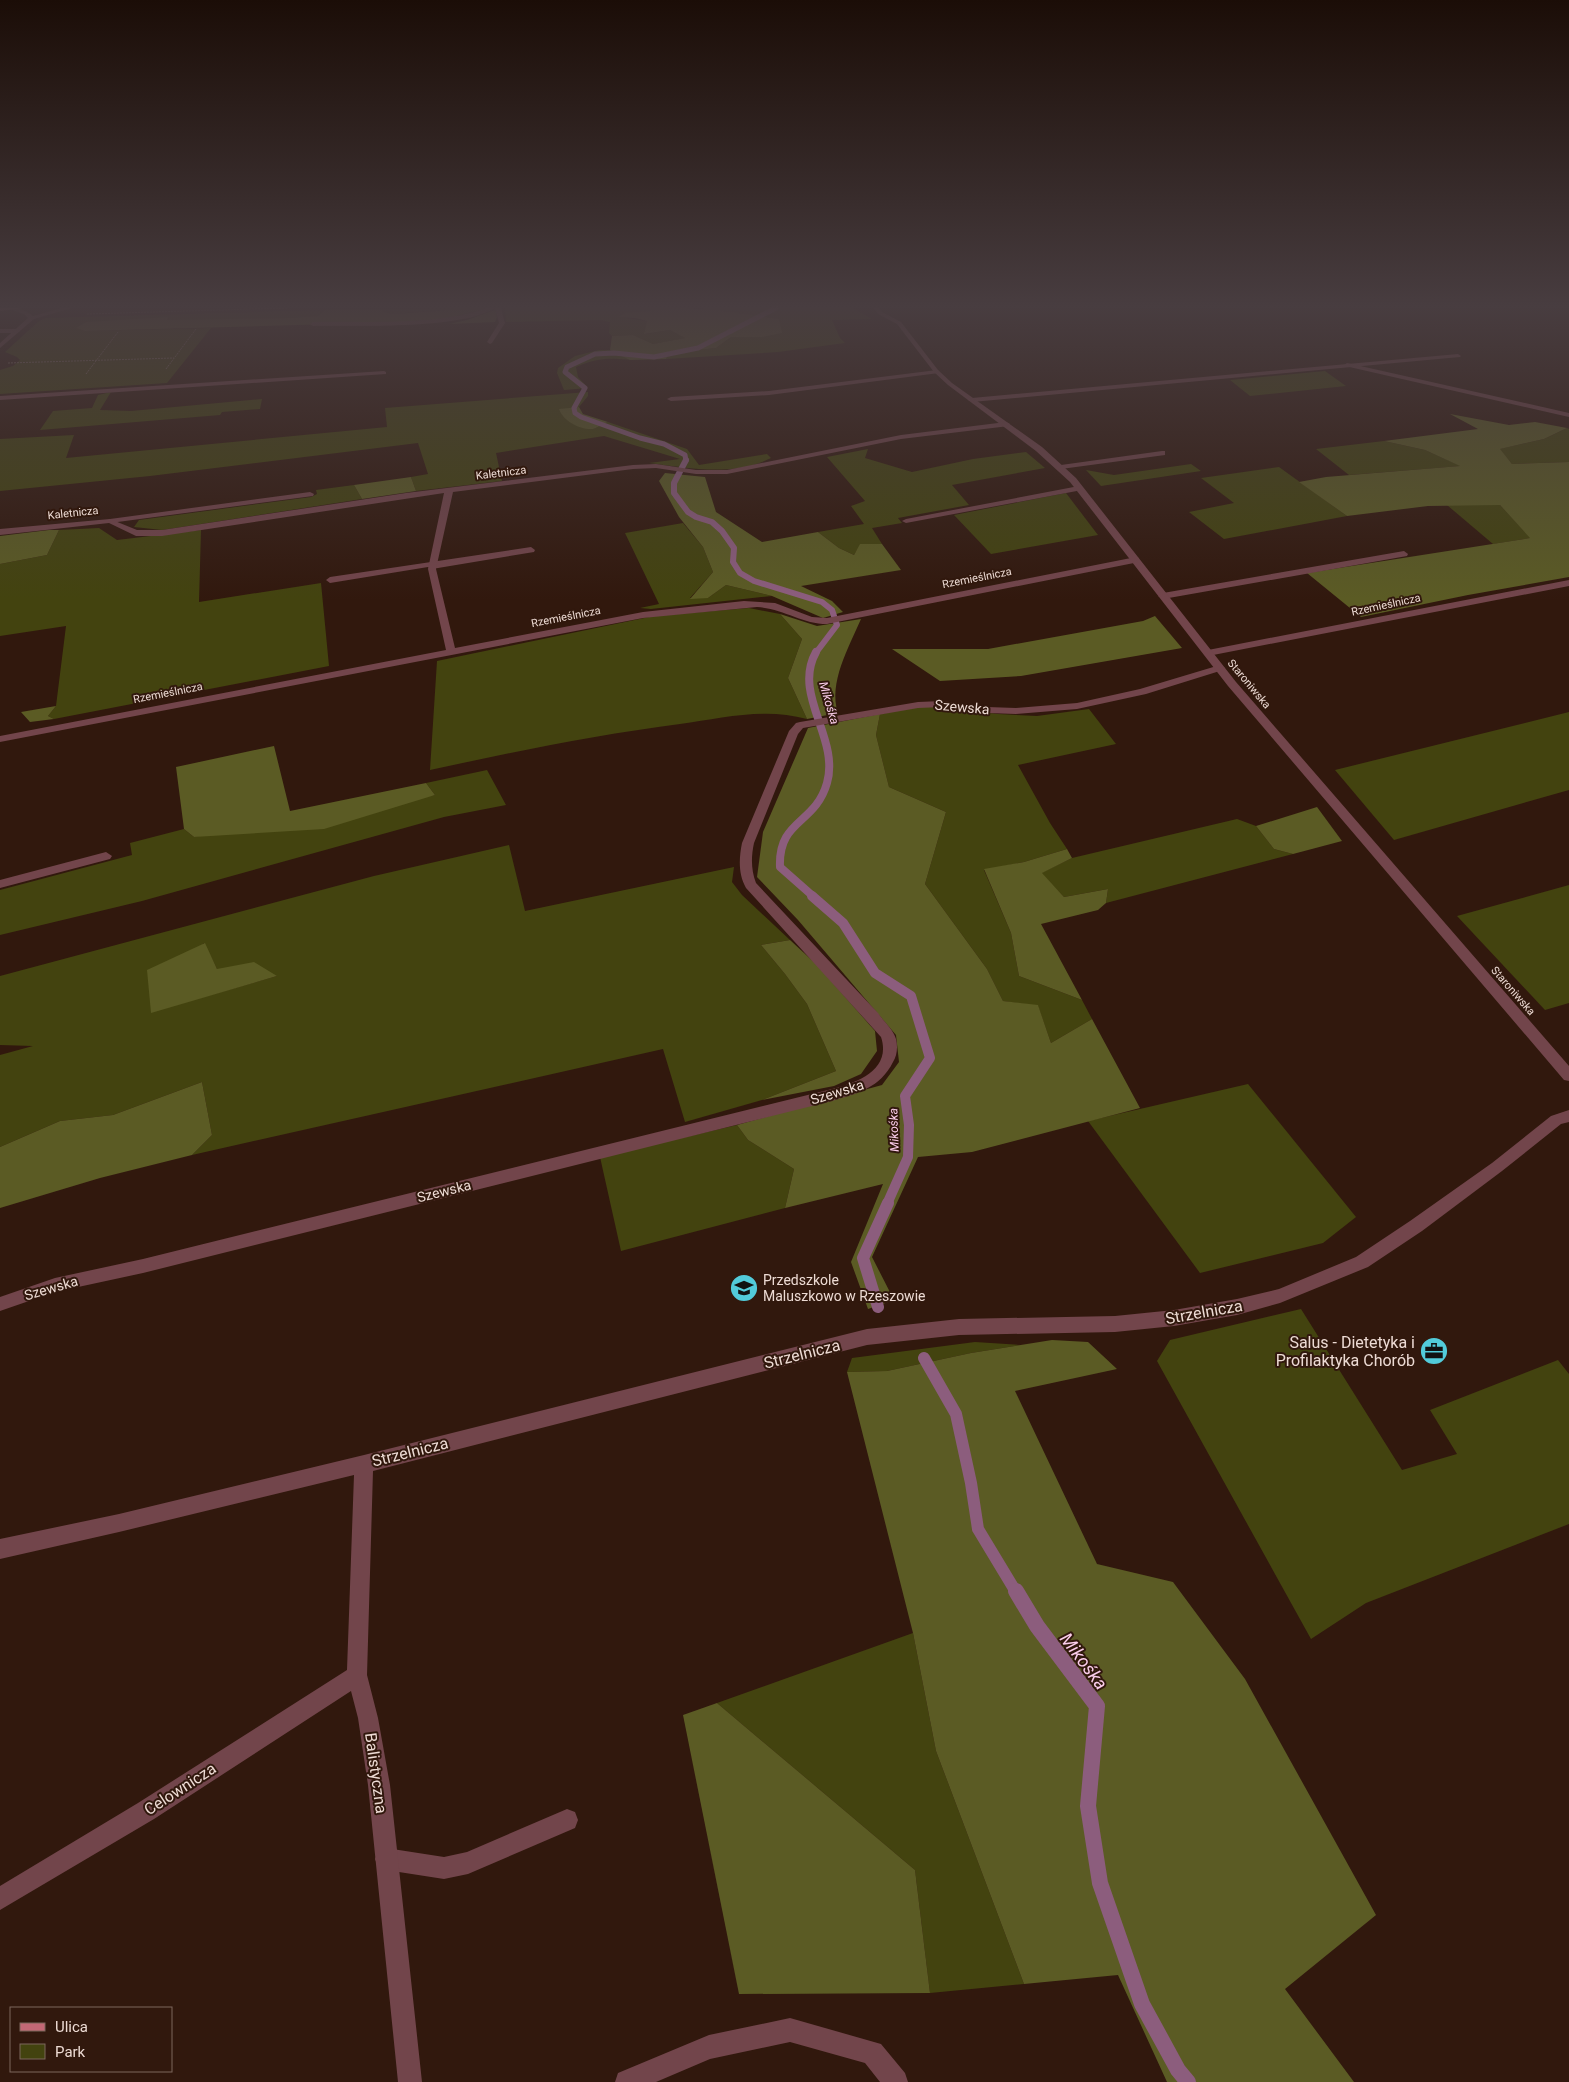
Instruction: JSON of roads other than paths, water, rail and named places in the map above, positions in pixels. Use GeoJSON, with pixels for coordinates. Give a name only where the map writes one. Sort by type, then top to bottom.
{"type":"FeatureCollection","features":[{"type":"Feature","properties":{"kind":"street","name":"Staroniwska"},"geometry":{"type":"LineString","coordinates":[[979,405],[1060,467],[1079,488],[1220,668],[1569,1076]]}},
{"type":"Feature","properties":{"kind":"street"},"geometry":{"type":"LineString","coordinates":[[1522,405],[1569,416]]}},
{"type":"Feature","properties":{"kind":"street","name":"Kaletnicza"},"geometry":{"type":"LineString","coordinates":[[0,532],[110,521],[136,533],[162,533],[449,490],[633,467],[656,466],[704,473],[736,471],[901,437],[1006,424]]}},
{"type":"Feature","properties":{"kind":"street"},"geometry":{"type":"LineString","coordinates":[[1060,467],[1162,453]]}},
{"type":"Feature","properties":{"kind":"street"},"geometry":{"type":"LineString","coordinates":[[906,521],[1079,488]]}},
{"type":"Feature","properties":{"kind":"street"},"geometry":{"type":"LineString","coordinates":[[449,490],[432,565],[451,652]]}},
{"type":"Feature","properties":{"kind":"street"},"geometry":{"type":"LineString","coordinates":[[110,521],[310,494]]}},
{"type":"Feature","properties":{"kind":"street"},"geometry":{"type":"LineString","coordinates":[[330,580],[531,550]]}},
{"type":"Feature","properties":{"kind":"street"},"geometry":{"type":"LineString","coordinates":[[1163,596],[1404,554]]}},
{"type":"Feature","properties":{"kind":"street","name":"Rzemieślnicza"},"geometry":{"type":"LineString","coordinates":[[0,739],[643,615],[744,604],[779,607],[816,622],[827,621],[1136,560]]}},
{"type":"Feature","properties":{"kind":"street","name":"Rzemieślnicza"},"geometry":{"type":"LineString","coordinates":[[1208,653],[1324,631],[1454,603],[1569,583]]}},
{"type":"Feature","properties":{"kind":"street","name":"Szewska"},"geometry":{"type":"LineString","coordinates":[[0,1304],[54,1285],[143,1266],[856,1089],[876,1078],[885,1066],[890,1054],[890,1039],[874,1017],[750,885],[745,873],[744,858],[748,843],[793,733],[800,724],[918,705],[942,704],[987,710],[1016,711],[1077,706],[1142,692],[1220,668]]}},
{"type":"Feature","properties":{"kind":"street"},"geometry":{"type":"LineString","coordinates":[[0,884],[106,856]]}},
{"type":"Feature","properties":{"kind":"street","name":"Strzelnicza"},"geometry":{"type":"LineString","coordinates":[[0,1549],[119,1523],[364,1464],[867,1338],[959,1327],[1115,1324],[1174,1318],[1237,1307],[1280,1296],[1362,1262],[1416,1226],[1490,1172],[1556,1120],[1569,1116]]}},
{"type":"Feature","properties":{"kind":"street","name":"Balistyczna"},"geometry":{"type":"LineString","coordinates":[[364,1464],[357,1674],[370,1727],[379,1785],[410,2082]]}},
{"type":"Feature","properties":{"kind":"street","name":"Celownicza"},"geometry":{"type":"LineString","coordinates":[[0,1900],[146,1811],[357,1674]]}},
{"type":"Feature","properties":{"kind":"street"},"geometry":{"type":"LineString","coordinates":[[386,1859],[444,1868],[460,1864],[566,1820]]}},
{"type":"Feature","properties":{"kind":"street"},"geometry":{"type":"LineString","coordinates":[[627,2082],[709,2048],[790,2030],[872,2053],[896,2082]]}},
{"type":"Feature","properties":{"kind":"waterway","name":"Mikośka"},"geometry":{"type":"LineString","coordinates":[[576,405],[575,413],[581,417],[640,438],[664,444],[685,455],[686,460]]}},
{"type":"Feature","properties":{"kind":"waterway","name":"Mikośka"},"geometry":{"type":"LineString","coordinates":[[686,460],[674,483],[674,493],[688,512],[696,517],[712,522],[722,531],[734,548],[733,562],[740,573],[754,581],[822,602],[832,610],[837,625],[815,653]]}},
{"type":"Feature","properties":{"kind":"waterway","name":"Mikośka"},"geometry":{"type":"LineString","coordinates":[[814,897],[780,867],[781,851],[785,840],[791,830],[814,807],[827,783],[829,766],[827,750],[809,684],[810,668],[815,653]]}},
{"type":"Feature","properties":{"kind":"waterway","name":"Mikośka"},"geometry":{"type":"LineString","coordinates":[[812,896],[843,923],[875,973],[911,996],[930,1058],[905,1096],[909,1125],[908,1157],[887,1204]]}},
{"type":"Feature","properties":{"kind":"waterway","name":"Mikośka"},"geometry":{"type":"LineString","coordinates":[[878,1307],[863,1258],[888,1203]]}},
{"type":"Feature","properties":{"kind":"waterway","name":"Mikośka"},"geometry":{"type":"LineString","coordinates":[[924,1358],[956,1414],[971,1483],[978,1529],[1016,1592]]}},
{"type":"Feature","properties":{"kind":"waterway","name":"Mikośka"},"geometry":{"type":"LineString","coordinates":[[1016,1591],[1037,1626],[1097,1706],[1088,1806],[1100,1883],[1142,2004],[1178,2070],[1188,2082]]}},
{"type":"Feature","properties":{"kind":"place","name":"Przedszkole Maluszkowo w Rzeszowie"},"geometry":{"type":"Point","coordinates":[744,1288]}},
{"type":"Feature","properties":{"kind":"place","name":"Salus - Dietetyka i Profilaktyka Chorób"},"geometry":{"type":"Point","coordinates":[1434,1351]}}]}
